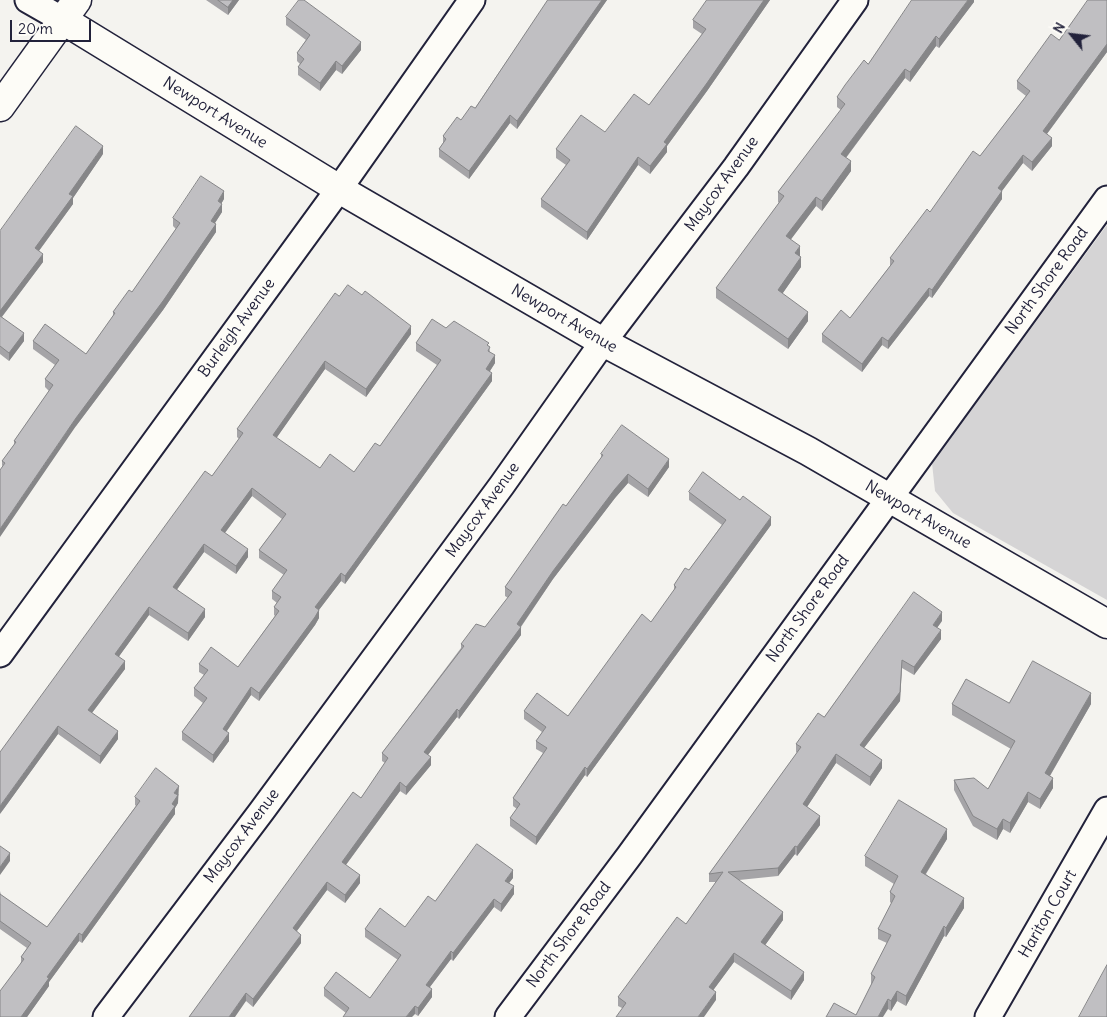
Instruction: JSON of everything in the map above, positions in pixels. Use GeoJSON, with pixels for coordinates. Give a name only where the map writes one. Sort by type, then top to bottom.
{"type":"FeatureCollection","features":[{"type":"Feature","properties":{"kind":"street","name":"Newport Avenue"},"geometry":{"type":"LineString","coordinates":[[28,0],[70,10],[338,189],[603,342],[808,451],[1107,624]]}},
{"type":"Feature","properties":{"kind":"street","name":"Burleigh Avenue"},"geometry":{"type":"LineString","coordinates":[[0,654],[338,189],[472,0]]}},
{"type":"Feature","properties":{"kind":"street","name":"Maycox Avenue"},"geometry":{"type":"LineString","coordinates":[[106,1017],[261,812],[502,484],[603,342],[736,167],[855,0]]}},
{"type":"Feature","properties":{"kind":"street"},"geometry":{"type":"LineString","coordinates":[[0,107],[70,10]]}},
{"type":"Feature","properties":{"kind":"street","name":"North Shore Road"},"geometry":{"type":"LineString","coordinates":[[508,1017],[629,856],[1107,199]]}},
{"type":"Feature","properties":{"kind":"street","name":"Hariton Court"},"geometry":{"type":"LineString","coordinates":[[988,1017],[1107,810]]}},
{"type":"Feature","properties":{"kind":"shaded area"},"geometry":{"type":"Polygon","coordinates":[[[1107,225],[1107,600],[953,513],[935,491],[932,463],[1107,225]]]}},
{"type":"Feature","properties":{"kind":"building"},"geometry":{"type":"Polygon","coordinates":[[[218,0],[233,0],[228,7],[218,0]]]}},
{"type":"Feature","properties":{"kind":"building"},"geometry":{"type":"Polygon","coordinates":[[[299,0],[304,0],[361,42],[342,66],[336,61],[320,83],[298,67],[304,59],[297,53],[310,35],[286,17],[299,0]]]}},
{"type":"Feature","properties":{"kind":"building"},"geometry":{"type":"Polygon","coordinates":[[[548,0],[602,0],[517,121],[510,115],[469,171],[439,149],[446,139],[443,136],[457,117],[461,120],[471,106],[475,108],[548,0]]]}},
{"type":"Feature","properties":{"kind":"building"},"geometry":{"type":"Polygon","coordinates":[[[707,0],[764,0],[664,142],[667,144],[650,166],[638,157],[587,232],[541,199],[570,160],[556,149],[581,115],[605,132],[634,94],[649,105],[706,29],[693,20],[707,0]]]}},
{"type":"Feature","properties":{"kind":"building"},"geometry":{"type":"Polygon","coordinates":[[[912,0],[968,0],[939,39],[936,36],[910,72],[905,69],[841,154],[851,161],[822,201],[816,197],[786,236],[800,246],[795,253],[801,257],[778,290],[808,312],[788,339],[716,288],[784,196],[778,192],[845,104],[837,97],[845,85],[864,60],[868,64],[912,0]]]}},
{"type":"Feature","properties":{"kind":"building"},"geometry":{"type":"Polygon","coordinates":[[[1088,0],[1107,0],[1107,44],[1043,131],[1052,138],[1032,162],[1023,155],[998,188],[1002,191],[932,290],[929,288],[888,341],[882,337],[862,364],[822,334],[841,310],[850,318],[894,261],[890,258],[927,209],[930,212],[973,151],[980,156],[1030,91],[1017,81],[1051,34],[1059,40],[1088,0]]]}},
{"type":"Feature","properties":{"kind":"building"},"geometry":{"type":"Polygon","coordinates":[[[76,126],[103,146],[69,194],[73,196],[35,248],[43,254],[0,311],[0,231],[76,126]]]}},
{"type":"Feature","properties":{"kind":"building"},"geometry":{"type":"Polygon","coordinates":[[[201,176],[224,191],[218,201],[222,204],[211,221],[216,224],[163,301],[76,418],[0,529],[0,470],[5,463],[2,461],[53,385],[45,379],[59,360],[33,341],[45,324],[86,354],[115,313],[113,312],[129,290],[132,292],[180,223],[173,218],[201,176]]]}},
{"type":"Feature","properties":{"kind":"building"},"geometry":{"type":"Polygon","coordinates":[[[348,285],[362,295],[365,291],[411,326],[366,389],[325,361],[273,435],[320,468],[330,454],[354,472],[375,443],[380,446],[441,360],[416,343],[432,319],[446,328],[454,321],[489,343],[487,345],[490,347],[488,351],[495,355],[486,369],[492,373],[345,576],[341,573],[315,607],[319,610],[315,617],[259,693],[251,687],[223,729],[229,733],[213,755],[182,732],[207,698],[194,688],[208,670],[199,664],[211,647],[238,667],[279,611],[274,607],[281,597],[272,591],[287,570],[259,550],[286,514],[252,488],[221,530],[248,549],[236,566],[204,544],[173,587],[205,609],[188,633],[149,607],[115,654],[125,661],[88,710],[118,731],[100,756],[58,726],[0,806],[0,752],[205,471],[212,476],[243,433],[237,429],[335,293],[339,296],[348,285]]]}},
{"type":"Feature","properties":{"kind":"building"},"geometry":{"type":"Polygon","coordinates":[[[0,316],[24,333],[9,353],[0,346],[0,316]]]}},
{"type":"Feature","properties":{"kind":"building"},"geometry":{"type":"Polygon","coordinates":[[[622,425],[669,459],[648,489],[628,474],[553,571],[517,624],[521,627],[459,711],[457,709],[424,752],[431,757],[406,787],[400,782],[342,862],[360,875],[345,895],[327,882],[293,928],[301,935],[253,999],[246,993],[229,1017],[189,1017],[353,792],[361,798],[388,758],[382,753],[464,646],[461,644],[476,624],[485,627],[512,592],[505,587],[563,504],[566,506],[603,455],[601,454],[622,425]]]}},
{"type":"Feature","properties":{"kind":"building"},"geometry":{"type":"Polygon","coordinates":[[[703,472],[740,500],[743,496],[771,517],[587,769],[585,767],[536,837],[510,818],[520,804],[513,798],[547,748],[536,741],[546,727],[524,711],[537,693],[568,716],[642,614],[651,622],[676,587],[674,585],[685,568],[689,570],[726,520],[689,492],[703,472]]]}},
{"type":"Feature","properties":{"kind":"building"},"geometry":{"type":"Polygon","coordinates":[[[914,592],[942,612],[933,625],[941,630],[914,667],[902,660],[900,692],[860,745],[882,760],[870,777],[836,754],[803,804],[820,816],[797,847],[795,846],[778,868],[728,872],[783,912],[761,942],[804,972],[791,991],[734,953],[709,987],[716,992],[698,1017],[616,1017],[626,1003],[618,997],[677,917],[686,924],[723,872],[709,874],[801,747],[796,744],[818,713],[824,717],[914,592]]]}},
{"type":"Feature","properties":{"kind":"building"},"geometry":{"type":"Polygon","coordinates":[[[1033,661],[1091,693],[1045,773],[1053,778],[1040,799],[1028,792],[1010,823],[1003,819],[997,829],[973,816],[954,780],[974,778],[988,789],[1015,741],[952,704],[966,679],[1009,703],[1033,661]]]}},
{"type":"Feature","properties":{"kind":"building"},"geometry":{"type":"Polygon","coordinates":[[[156,768],[179,786],[174,793],[178,795],[172,804],[175,806],[82,935],[79,933],[21,1017],[0,1017],[0,991],[24,959],[21,957],[31,943],[0,921],[0,894],[47,927],[140,801],[135,797],[156,768]]]}},
{"type":"Feature","properties":{"kind":"building"},"geometry":{"type":"Polygon","coordinates":[[[899,800],[947,829],[921,872],[964,898],[946,928],[944,926],[906,996],[897,991],[891,1001],[888,999],[878,1017],[826,1017],[834,1003],[856,1015],[875,977],[871,974],[891,935],[878,929],[895,896],[890,892],[898,876],[865,856],[899,800]]]}},
{"type":"Feature","properties":{"kind":"building"},"geometry":{"type":"Polygon","coordinates":[[[477,844],[513,870],[505,881],[514,886],[501,904],[494,899],[426,985],[432,989],[418,1008],[415,1006],[406,1017],[343,1017],[349,1008],[324,988],[336,972],[370,998],[401,955],[365,929],[380,908],[405,927],[428,896],[435,901],[477,844]]]}},
{"type":"Feature","properties":{"kind":"building"},"geometry":{"type":"Polygon","coordinates":[[[0,846],[10,853],[0,867],[0,846]]]}},
{"type":"Feature","properties":{"kind":"building"},"geometry":{"type":"Polygon","coordinates":[[[1107,965],[1107,1017],[1079,1017],[1107,965]]]}}]}
